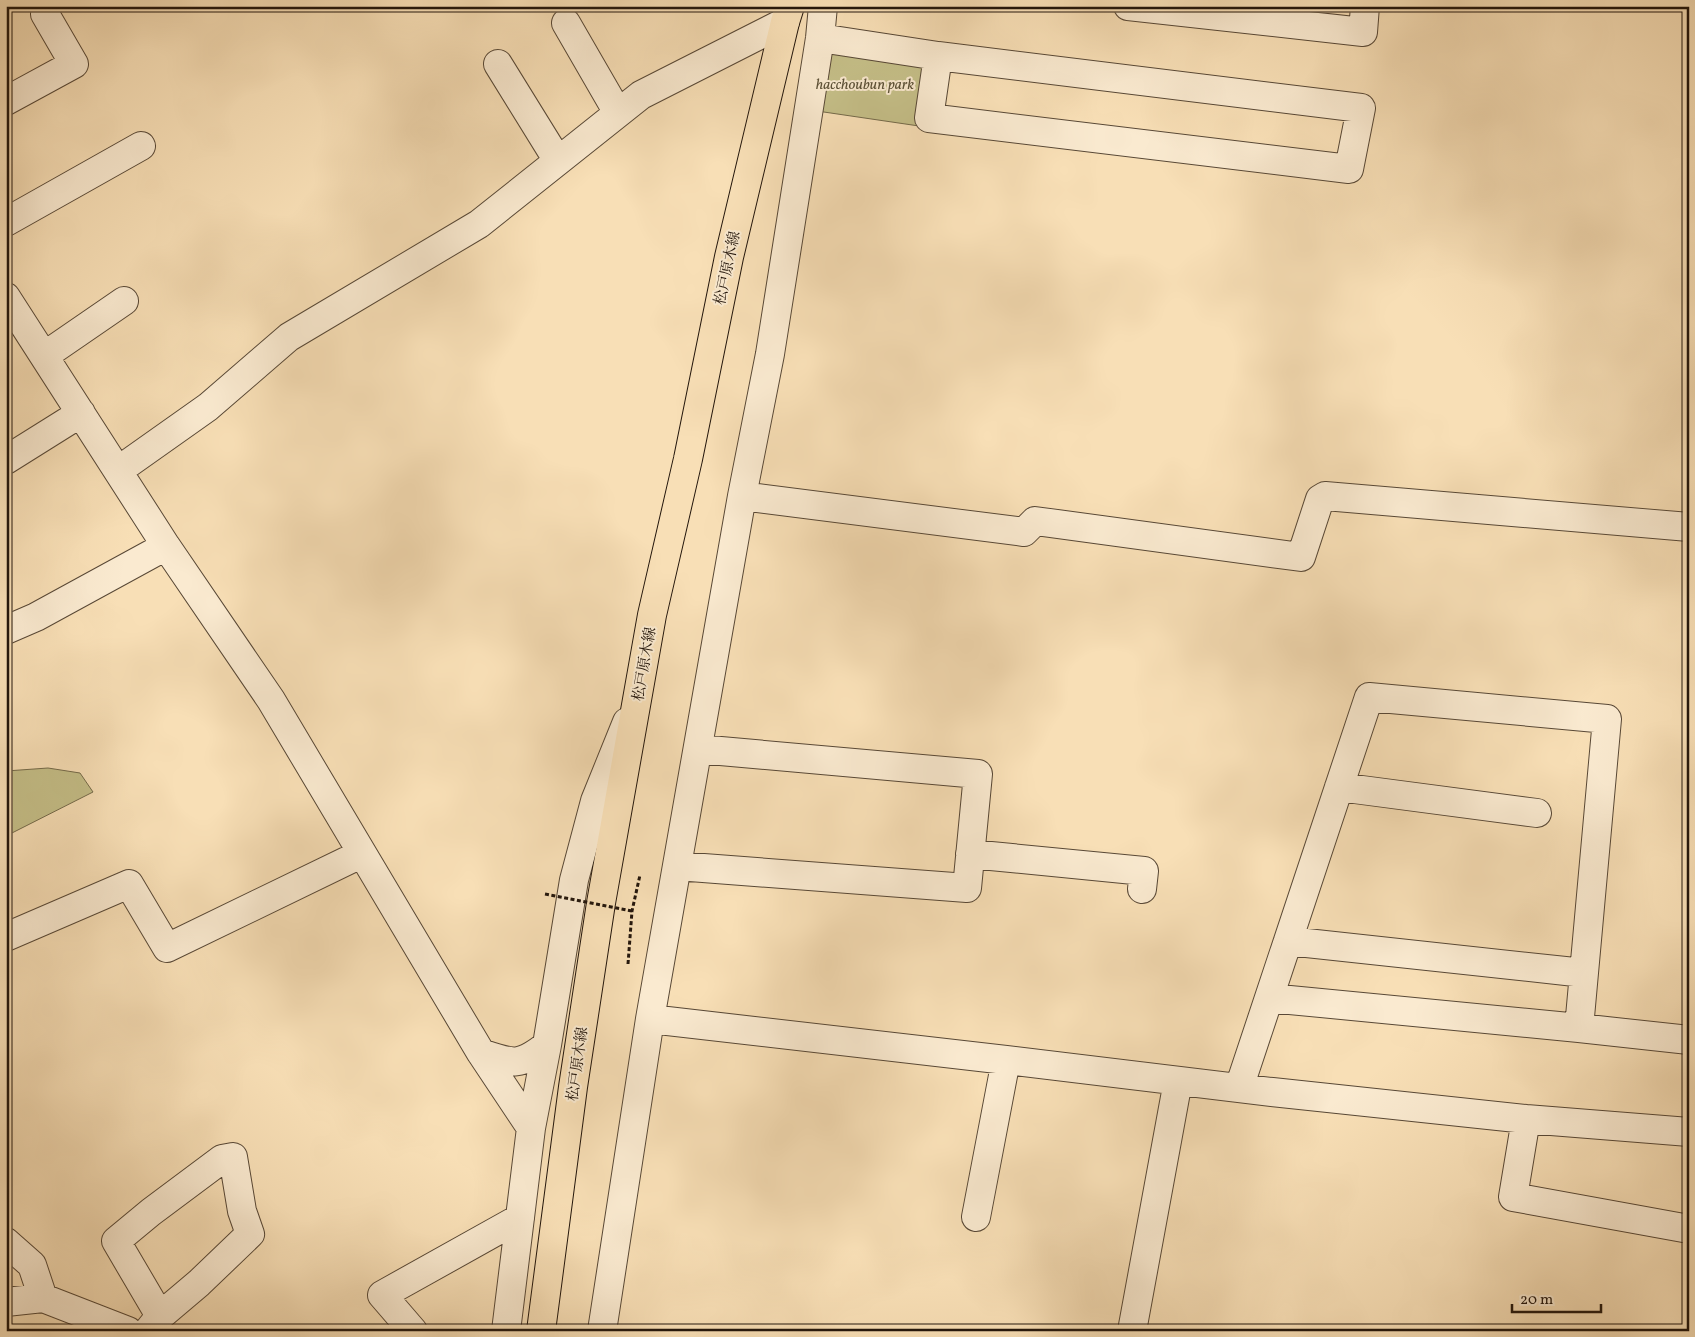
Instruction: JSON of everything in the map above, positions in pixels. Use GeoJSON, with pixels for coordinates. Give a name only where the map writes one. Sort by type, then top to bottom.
{"type":"FeatureCollection","features":[{"type":"Feature","properties":{"kind":"main road","name":"松戸原木線"},"geometry":{"type":"LineString","coordinates":[[541,1331],[573,1087],[602,903],[652,615],[688,459],[729,257],[788,14]]}},
{"type":"Feature","properties":{"kind":"street"},"geometry":{"type":"LineString","coordinates":[[602,1331],[650,1020],[742,496],[770,354],[820,38],[823,6]]}},
{"type":"Feature","properties":{"kind":"street"},"geometry":{"type":"LineString","coordinates":[[1128,6],[1362,32],[1365,6]]}},
{"type":"Feature","properties":{"kind":"street"},"geometry":{"type":"LineString","coordinates":[[6,101],[74,64],[45,14]]}},
{"type":"Feature","properties":{"kind":"street"},"geometry":{"type":"LineString","coordinates":[[118,470],[208,407],[289,337],[479,224],[640,95],[788,14]]}},
{"type":"Feature","properties":{"kind":"street"},"geometry":{"type":"LineString","coordinates":[[566,23],[618,113]]}},
{"type":"Feature","properties":{"kind":"street"},"geometry":{"type":"LineString","coordinates":[[820,38],[938,56],[1361,108],[1348,169],[929,118],[938,56]]}},
{"type":"Feature","properties":{"kind":"street"},"geometry":{"type":"LineString","coordinates":[[498,64],[558,161]]}},
{"type":"Feature","properties":{"kind":"street"},"geometry":{"type":"LineString","coordinates":[[6,222],[141,146]]}},
{"type":"Feature","properties":{"kind":"street"},"geometry":{"type":"LineString","coordinates":[[6,297],[166,546],[271,700],[481,1053],[531,1128]]}},
{"type":"Feature","properties":{"kind":"street"},"geometry":{"type":"LineString","coordinates":[[44,356],[124,301]]}},
{"type":"Feature","properties":{"kind":"street"},"geometry":{"type":"LineString","coordinates":[[6,460],[81,413]]}},
{"type":"Feature","properties":{"kind":"street"},"geometry":{"type":"LineString","coordinates":[[742,496],[1024,532],[1035,521],[1301,557],[1320,499],[1326,496],[1689,527]]}},
{"type":"Feature","properties":{"kind":"street"},"geometry":{"type":"LineString","coordinates":[[6,630],[36,617],[166,546]]}},
{"type":"Feature","properties":{"kind":"street"},"geometry":{"type":"LineString","coordinates":[[506,1331],[531,1128],[547,1045],[574,880],[595,801],[638,695]]}},
{"type":"Feature","properties":{"kind":"street"},"geometry":{"type":"LineString","coordinates":[[1239,1088],[1369,697],[1607,719],[1579,1028]]}},
{"type":"Feature","properties":{"kind":"street"},"geometry":{"type":"LineString","coordinates":[[677,866],[967,888],[978,774],[698,749]]}},
{"type":"Feature","properties":{"kind":"street"},"geometry":{"type":"LineString","coordinates":[[1339,787],[1537,813]]}},
{"type":"Feature","properties":{"kind":"street"},"geometry":{"type":"LineString","coordinates":[[6,937],[129,884],[167,948],[361,854]]}},
{"type":"Feature","properties":{"kind":"street"},"geometry":{"type":"LineString","coordinates":[[970,854],[1144,871],[1142,889]]}},
{"type":"Feature","properties":{"kind":"street"},"geometry":{"type":"LineString","coordinates":[[1288,941],[1584,973]]}},
{"type":"Feature","properties":{"kind":"street"},"geometry":{"type":"LineString","coordinates":[[1269,998],[1689,1040]]}},
{"type":"Feature","properties":{"kind":"street"},"geometry":{"type":"LineString","coordinates":[[650,1020],[1526,1119],[1689,1132]]}},
{"type":"Feature","properties":{"kind":"street"},"geometry":{"type":"LineString","coordinates":[[481,1053],[511,1062],[526,1060],[547,1045]]}},
{"type":"Feature","properties":{"kind":"street"},"geometry":{"type":"LineString","coordinates":[[976,1217],[1006,1060]]}},
{"type":"Feature","properties":{"kind":"street"},"geometry":{"type":"LineString","coordinates":[[1132,1331],[1178,1081]]}},
{"type":"Feature","properties":{"kind":"street"},"geometry":{"type":"LineString","coordinates":[[1526,1119],[1513,1197],[1689,1229]]}},
{"type":"Feature","properties":{"kind":"street"},"geometry":{"type":"LineString","coordinates":[[233,1157],[242,1211],[250,1234],[154,1324],[116,1241],[151,1212],[222,1159],[233,1157]]}},
{"type":"Feature","properties":{"kind":"street"},"geometry":{"type":"LineString","coordinates":[[413,1331],[382,1295],[520,1218]]}},
{"type":"Feature","properties":{"kind":"street"},"geometry":{"type":"LineString","coordinates":[[6,1242],[32,1265],[43,1298]]}},
{"type":"Feature","properties":{"kind":"street"},"geometry":{"type":"LineString","coordinates":[[6,1302],[43,1298],[128,1331]]}},
{"type":"Feature","properties":{"kind":"path"},"geometry":{"type":"LineString","coordinates":[[628,964],[632,911],[640,875]]}},
{"type":"Feature","properties":{"kind":"path"},"geometry":{"type":"LineString","coordinates":[[545,894],[632,911]]}},
{"type":"Feature","properties":{"kind":"green space","name":"hacchoubun park"},"geometry":{"type":"Polygon","coordinates":[[[838,46],[930,68],[919,126],[817,111],[827,54],[838,46]]]}},
{"type":"Feature","properties":{"kind":"green space"},"geometry":{"type":"Polygon","coordinates":[[[48,768],[80,773],[93,792],[6,836],[6,771],[48,768]]]}}]}
